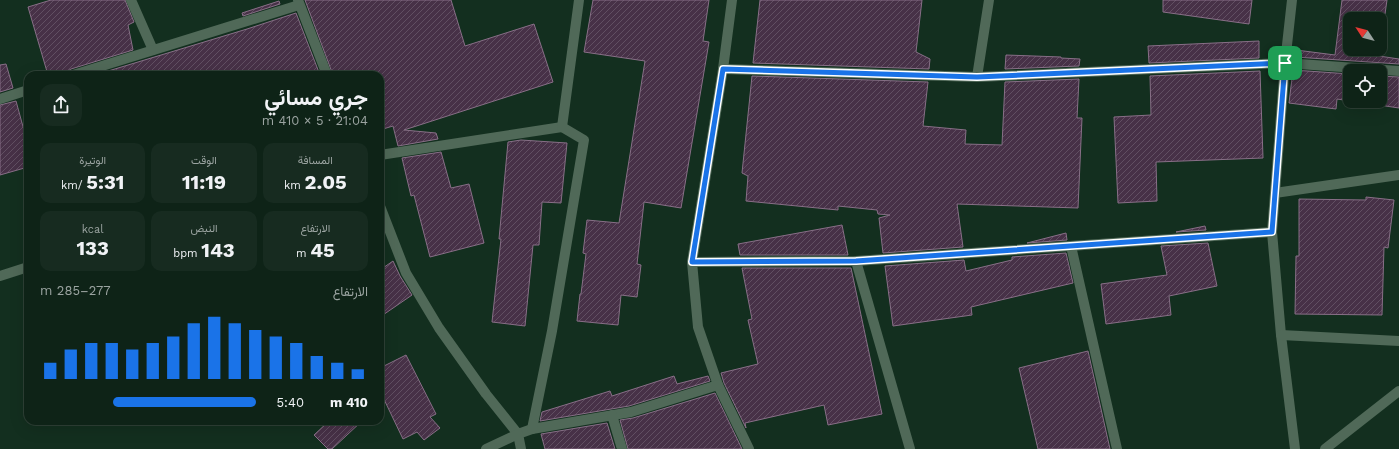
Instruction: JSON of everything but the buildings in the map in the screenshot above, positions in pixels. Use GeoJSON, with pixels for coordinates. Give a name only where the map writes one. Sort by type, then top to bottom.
{"type":"FeatureCollection","features":[{"type":"Feature","properties":{"kind":"street"},"geometry":{"type":"LineString","coordinates":[[131,0],[153,50]]}},
{"type":"Feature","properties":{"kind":"street"},"geometry":{"type":"LineString","coordinates":[[562,127],[579,0]]}},
{"type":"Feature","properties":{"kind":"street"},"geometry":{"type":"LineString","coordinates":[[732,0],[723,69],[692,262],[698,327],[718,385],[749,449]]}},
{"type":"Feature","properties":{"kind":"street"},"geometry":{"type":"LineString","coordinates":[[977,77],[988,0]]}},
{"type":"Feature","properties":{"kind":"street"},"geometry":{"type":"LineString","coordinates":[[1292,0],[1285,63],[1272,232],[1281,334],[1295,449]]}},
{"type":"Feature","properties":{"kind":"street"},"geometry":{"type":"LineString","coordinates":[[96,71],[153,50],[298,3],[325,71]]}},
{"type":"Feature","properties":{"kind":"street"},"geometry":{"type":"LineString","coordinates":[[723,69],[977,77],[1285,63],[1399,71]]}},
{"type":"Feature","properties":{"kind":"street"},"geometry":{"type":"LineString","coordinates":[[0,99],[24,91]]}},
{"type":"Feature","properties":{"kind":"street"},"geometry":{"type":"LineString","coordinates":[[384,153],[562,127],[584,140],[552,331],[532,429]]}},
{"type":"Feature","properties":{"kind":"street"},"geometry":{"type":"LineString","coordinates":[[1274,193],[1399,175]]}},
{"type":"Feature","properties":{"kind":"street"},"geometry":{"type":"LineString","coordinates":[[384,216],[406,273],[439,328],[486,394],[518,434],[521,449]]}},
{"type":"Feature","properties":{"kind":"street"},"geometry":{"type":"LineString","coordinates":[[692,262],[856,261],[1272,232]]}},
{"type":"Feature","properties":{"kind":"street"},"geometry":{"type":"LineString","coordinates":[[1071,246],[1117,449]]}},
{"type":"Feature","properties":{"kind":"street"},"geometry":{"type":"LineString","coordinates":[[856,261],[910,449]]}},
{"type":"Feature","properties":{"kind":"street"},"geometry":{"type":"LineString","coordinates":[[0,276],[24,268]]}},
{"type":"Feature","properties":{"kind":"street"},"geometry":{"type":"LineString","coordinates":[[1281,334],[1399,341]]}},
{"type":"Feature","properties":{"kind":"street"},"geometry":{"type":"LineString","coordinates":[[486,449],[532,429],[631,412],[718,385]]}},
{"type":"Feature","properties":{"kind":"street"},"geometry":{"type":"LineString","coordinates":[[1325,449],[1399,391]]}},
{"type":"Feature","properties":{"kind":"street"},"geometry":{"type":"LineString","coordinates":[[612,416],[622,449]]}},
{"type":"Feature","properties":{"kind":"route"},"geometry":{"type":"LineString","coordinates":[[1285,63],[1272,232],[856,261],[692,262],[723,69],[977,77],[1285,63]]}}]}
